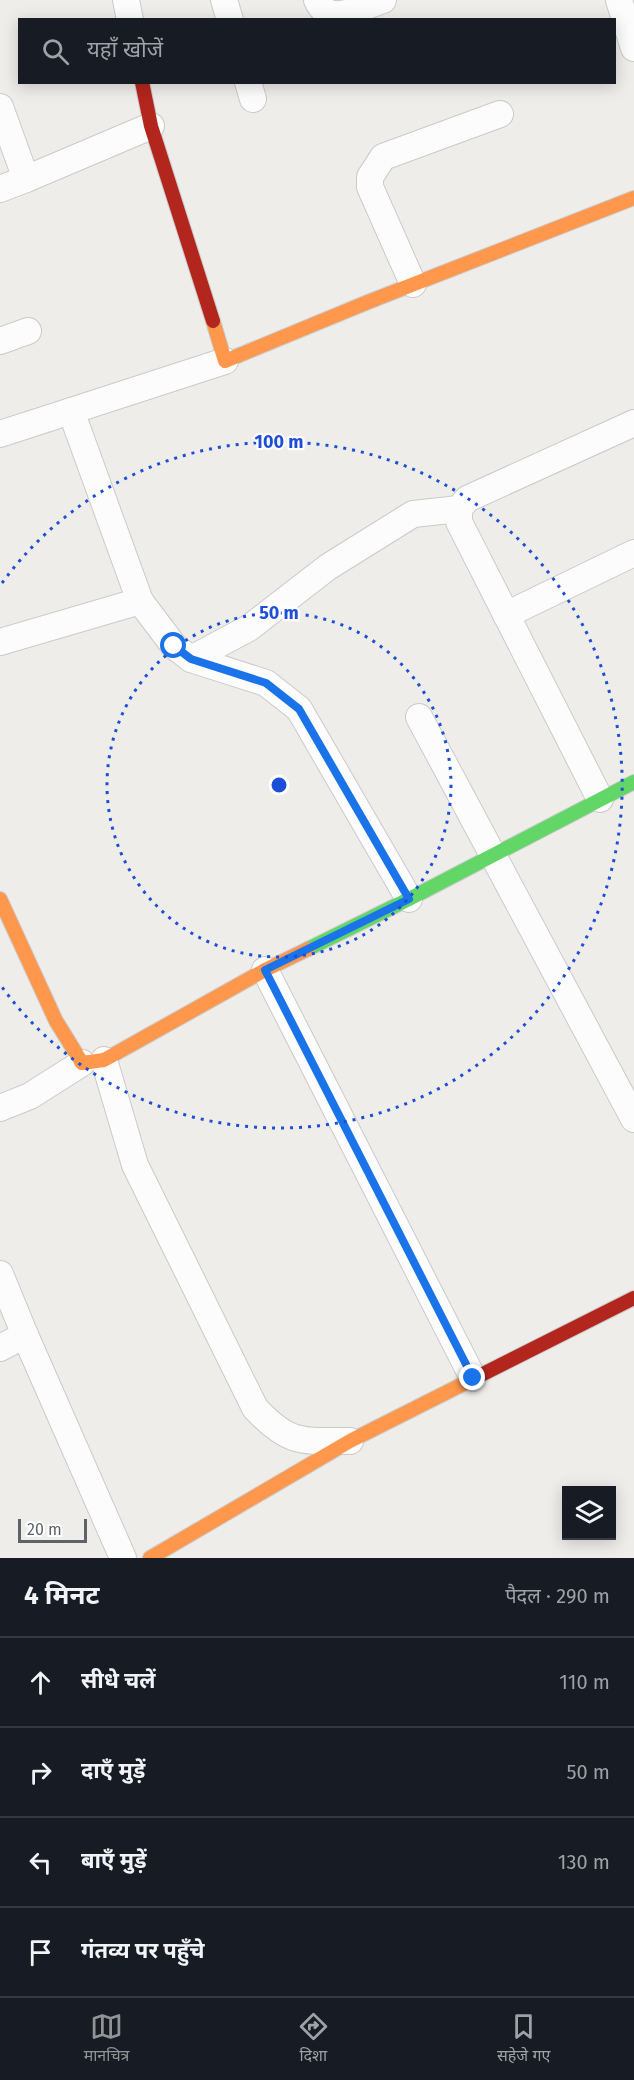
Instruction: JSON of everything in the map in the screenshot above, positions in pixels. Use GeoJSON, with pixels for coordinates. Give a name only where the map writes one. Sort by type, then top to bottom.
{"type":"FeatureCollection","features":[{"type":"Feature","properties":{"kind":"street"},"geometry":{"type":"LineString","coordinates":[[126,0],[130,18]]}},
{"type":"Feature","properties":{"kind":"street"},"geometry":{"type":"LineString","coordinates":[[224,0],[229,18]]}},
{"type":"Feature","properties":{"kind":"street"},"geometry":{"type":"LineString","coordinates":[[318,0],[320,7],[328,14],[336,16],[383,0]]}},
{"type":"Feature","properties":{"kind":"street"},"geometry":{"type":"LineString","coordinates":[[619,0],[634,48]]}},
{"type":"Feature","properties":{"kind":"street"},"geometry":{"type":"LineString","coordinates":[[142,84],[151,126],[225,361]]}},
{"type":"Feature","properties":{"kind":"street"},"geometry":{"type":"LineString","coordinates":[[0,107],[26,178]]}},
{"type":"Feature","properties":{"kind":"street"},"geometry":{"type":"LineString","coordinates":[[413,284],[370,187],[370,177],[383,158],[500,114]]}},
{"type":"Feature","properties":{"kind":"street"},"geometry":{"type":"LineString","coordinates":[[0,189],[151,126]]}},
{"type":"Feature","properties":{"kind":"street"},"geometry":{"type":"LineString","coordinates":[[0,434],[225,361],[413,284],[634,198]]}},
{"type":"Feature","properties":{"kind":"street"},"geometry":{"type":"LineString","coordinates":[[0,341],[28,331]]}},
{"type":"Feature","properties":{"kind":"street"},"geometry":{"type":"LineString","coordinates":[[70,411],[140,601],[174,646],[191,659],[266,683],[299,709],[409,899]]}},
{"type":"Feature","properties":{"kind":"street"},"geometry":{"type":"LineString","coordinates":[[600,799],[459,522],[459,509],[467,499],[634,423]]}},
{"type":"Feature","properties":{"kind":"street"},"geometry":{"type":"LineString","coordinates":[[191,659],[249,628],[328,567],[413,514],[459,509]]}},
{"type":"Feature","properties":{"kind":"street"},"geometry":{"type":"LineString","coordinates":[[506,615],[634,553]]}},
{"type":"Feature","properties":{"kind":"street"},"geometry":{"type":"LineString","coordinates":[[0,642],[140,601]]}},
{"type":"Feature","properties":{"kind":"street"},"geometry":{"type":"LineString","coordinates":[[419,717],[634,1119]]}},
{"type":"Feature","properties":{"kind":"street"},"geometry":{"type":"LineString","coordinates":[[0,1108],[30,1096],[265,970],[409,899],[634,782]]}},
{"type":"Feature","properties":{"kind":"street"},"geometry":{"type":"LineString","coordinates":[[0,899],[56,1021],[93,1061],[135,1165],[255,1408],[272,1426],[290,1437],[310,1441],[350,1441]]}},
{"type":"Feature","properties":{"kind":"street"},"geometry":{"type":"LineString","coordinates":[[265,970],[473,1378]]}},
{"type":"Feature","properties":{"kind":"street"},"geometry":{"type":"LineString","coordinates":[[0,1274],[123,1558]]}},
{"type":"Feature","properties":{"kind":"street"},"geometry":{"type":"LineString","coordinates":[[150,1558],[350,1441],[634,1298]]}},
{"type":"Feature","properties":{"kind":"street"},"geometry":{"type":"LineString","coordinates":[[0,1348],[25,1335]]}},
{"type":"Feature","properties":{"kind":"traffic: fast"},"geometry":{"type":"LineString","coordinates":[[308,949],[634,782]]}},
{"type":"Feature","properties":{"kind":"traffic: slow"},"geometry":{"type":"LineString","coordinates":[[213,321],[225,361],[368,302],[634,198]]}},
{"type":"Feature","properties":{"kind":"traffic: slow"},"geometry":{"type":"LineString","coordinates":[[0,899],[56,1021],[82,1063],[104,1060],[265,970],[308,949]]}},
{"type":"Feature","properties":{"kind":"traffic: slow"},"geometry":{"type":"LineString","coordinates":[[150,1558],[350,1441],[475,1378]]}},
{"type":"Feature","properties":{"kind":"traffic: jam"},"geometry":{"type":"LineString","coordinates":[[142,84],[151,126],[213,321]]}},
{"type":"Feature","properties":{"kind":"traffic: jam"},"geometry":{"type":"LineString","coordinates":[[475,1378],[634,1298]]}},
{"type":"Feature","properties":{"kind":"route"},"geometry":{"type":"LineString","coordinates":[[174,646],[191,659],[266,683],[299,709],[409,899],[265,970],[473,1378]]}}]}
